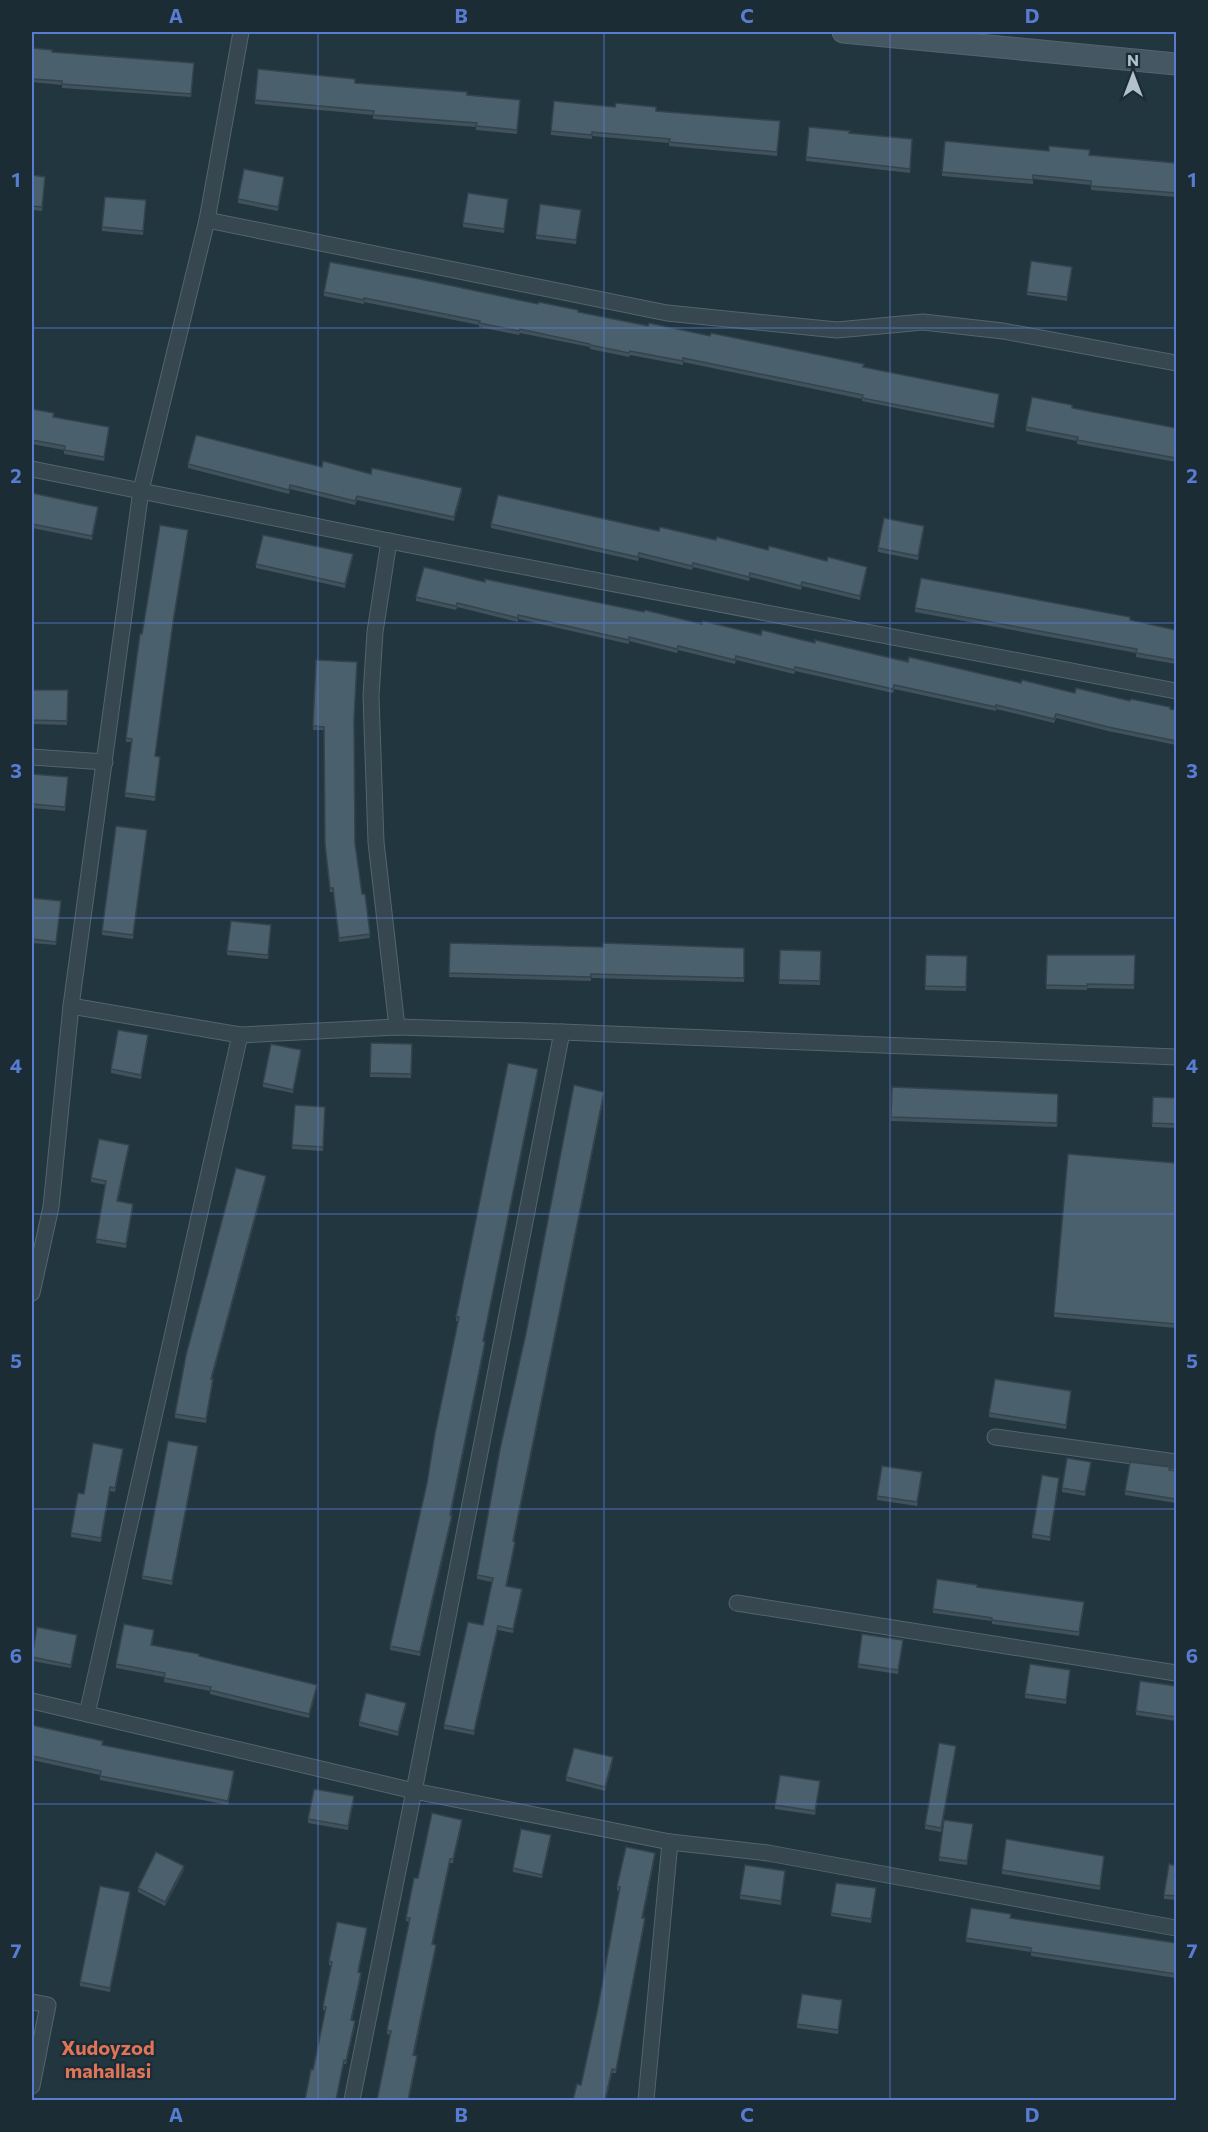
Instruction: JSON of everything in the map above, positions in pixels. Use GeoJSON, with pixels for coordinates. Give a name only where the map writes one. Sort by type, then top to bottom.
{"type":"FeatureCollection","features":[{"type":"Feature","properties":{"kind":"street"},"geometry":{"type":"LineString","coordinates":[[32,1293],[51,1207],[71,1006],[141,490],[207,220],[241,32]]}},
{"type":"Feature","properties":{"kind":"street"},"geometry":{"type":"LineString","coordinates":[[843,32],[1176,64]]}},
{"type":"Feature","properties":{"kind":"street"},"geometry":{"type":"LineString","coordinates":[[207,220],[667,313],[837,330],[923,322],[1003,331],[1176,363]]}},
{"type":"Feature","properties":{"kind":"street"},"geometry":{"type":"LineString","coordinates":[[32,469],[389,541],[1176,691]]}},
{"type":"Feature","properties":{"kind":"street"},"geometry":{"type":"LineString","coordinates":[[389,541],[375,632],[371,696],[376,842],[397,1027]]}},
{"type":"Feature","properties":{"kind":"street"},"geometry":{"type":"LineString","coordinates":[[32,757],[105,762]]}},
{"type":"Feature","properties":{"kind":"street"},"geometry":{"type":"LineString","coordinates":[[71,1006],[240,1035],[397,1027],[1176,1057]]}},
{"type":"Feature","properties":{"kind":"street"},"geometry":{"type":"LineString","coordinates":[[352,2100],[562,1032]]}},
{"type":"Feature","properties":{"kind":"street"},"geometry":{"type":"LineString","coordinates":[[87,1714],[240,1035]]}},
{"type":"Feature","properties":{"kind":"street"},"geometry":{"type":"LineString","coordinates":[[995,1437],[1176,1462]]}},
{"type":"Feature","properties":{"kind":"street"},"geometry":{"type":"LineString","coordinates":[[737,1603],[1176,1673]]}},
{"type":"Feature","properties":{"kind":"street"},"geometry":{"type":"LineString","coordinates":[[32,1701],[414,1791],[670,1842],[768,1853],[1176,1928]]}},
{"type":"Feature","properties":{"kind":"street"},"geometry":{"type":"LineString","coordinates":[[646,2100],[670,1842]]}},
{"type":"Feature","properties":{"kind":"street"},"geometry":{"type":"LineString","coordinates":[[32,2002],[48,2005],[32,2086]]}},
{"type":"Feature","properties":{"kind":"building"},"geometry":{"type":"Polygon","coordinates":[[[32,48],[52,50],[52,52],[194,63],[191,94],[62,84],[62,81],[32,79],[32,48]]]}},
{"type":"Feature","properties":{"kind":"building"},"geometry":{"type":"Polygon","coordinates":[[[258,69],[355,79],[355,83],[467,92],[467,95],[520,100],[517,130],[476,126],[477,123],[373,115],[374,111],[255,100],[258,69]]]}},
{"type":"Feature","properties":{"kind":"building"},"geometry":{"type":"Polygon","coordinates":[[[554,101],[615,107],[616,103],[656,107],[656,111],[780,121],[777,152],[669,142],[670,139],[551,131],[554,101]]]}},
{"type":"Feature","properties":{"kind":"building"},"geometry":{"type":"Polygon","coordinates":[[[809,127],[912,139],[910,169],[806,157],[809,127]]]}},
{"type":"Feature","properties":{"kind":"building"},"geometry":{"type":"Polygon","coordinates":[[[945,141],[1049,151],[1049,146],[1090,150],[1089,155],[1176,163],[1176,193],[1091,186],[1091,181],[1033,175],[1033,180],[942,172],[945,141]]]}},
{"type":"Feature","properties":{"kind":"building"},"geometry":{"type":"Polygon","coordinates":[[[244,169],[284,177],[278,207],[238,199],[244,169]]]}},
{"type":"Feature","properties":{"kind":"building"},"geometry":{"type":"Polygon","coordinates":[[[32,175],[45,177],[42,207],[32,206],[32,175]]]}},
{"type":"Feature","properties":{"kind":"building"},"geometry":{"type":"Polygon","coordinates":[[[468,193],[508,199],[504,229],[463,223],[468,193]]]}},
{"type":"Feature","properties":{"kind":"building"},"geometry":{"type":"Polygon","coordinates":[[[105,197],[146,200],[143,231],[102,227],[105,197]]]}},
{"type":"Feature","properties":{"kind":"building"},"geometry":{"type":"Polygon","coordinates":[[[540,204],[581,210],[576,240],[536,235],[540,204]]]}},
{"type":"Feature","properties":{"kind":"building"},"geometry":{"type":"Polygon","coordinates":[[[1031,261],[1072,267],[1067,297],[1027,292],[1031,261]]]}},
{"type":"Feature","properties":{"kind":"building"},"geometry":{"type":"Polygon","coordinates":[[[330,262],[538,304],[539,302],[648,326],[649,323],[710,336],[711,333],[999,394],[994,424],[862,398],[863,395],[683,358],[683,361],[630,351],[629,353],[520,329],[519,331],[479,323],[480,321],[324,292],[330,262]]]}},
{"type":"Feature","properties":{"kind":"building"},"geometry":{"type":"Polygon","coordinates":[[[1032,397],[1072,405],[1072,408],[1176,428],[1176,458],[1077,440],[1078,437],[1026,427],[1032,397]]]}},
{"type":"Feature","properties":{"kind":"building"},"geometry":{"type":"Polygon","coordinates":[[[32,409],[54,413],[53,417],[109,427],[104,457],[64,450],[65,446],[32,440],[32,409]]]}},
{"type":"Feature","properties":{"kind":"building"},"geometry":{"type":"Polygon","coordinates":[[[196,435],[322,467],[323,461],[371,474],[372,468],[462,488],[454,517],[357,496],[355,501],[290,485],[289,490],[188,464],[196,435]]]}},
{"type":"Feature","properties":{"kind":"building"},"geometry":{"type":"Polygon","coordinates":[[[32,493],[98,507],[92,536],[32,524],[32,493]]]}},
{"type":"Feature","properties":{"kind":"building"},"geometry":{"type":"Polygon","coordinates":[[[498,495],[659,531],[660,527],[716,540],[717,537],[768,550],[769,546],[827,561],[828,557],[867,567],[860,596],[802,582],[801,586],[750,573],[749,577],[639,553],[638,557],[491,524],[498,495]]]}},
{"type":"Feature","properties":{"kind":"building"},"geometry":{"type":"Polygon","coordinates":[[[884,518],[924,526],[918,556],[878,548],[884,518]]]}},
{"type":"Feature","properties":{"kind":"building"},"geometry":{"type":"Polygon","coordinates":[[[160,525],[188,530],[155,756],[160,757],[155,797],[125,793],[132,739],[126,738],[140,634],[142,634],[160,525]]]}},
{"type":"Feature","properties":{"kind":"building"},"geometry":{"type":"Polygon","coordinates":[[[263,535],[353,554],[345,584],[256,564],[263,535]]]}},
{"type":"Feature","properties":{"kind":"building"},"geometry":{"type":"Polygon","coordinates":[[[424,567],[485,582],[485,579],[644,612],[645,610],[702,624],[703,621],[761,635],[762,630],[908,662],[909,657],[1021,683],[1022,680],[1075,693],[1076,688],[1130,701],[1131,699],[1170,707],[1176,710],[1176,741],[1056,714],[1054,719],[894,685],[893,689],[736,656],[735,660],[678,646],[677,649],[629,637],[629,640],[518,615],[518,618],[457,603],[456,606],[416,597],[424,567]]]}},
{"type":"Feature","properties":{"kind":"building"},"geometry":{"type":"Polygon","coordinates":[[[921,578],[1130,617],[1130,620],[1176,630],[1176,660],[1136,653],[1137,649],[915,608],[921,578]]]}},
{"type":"Feature","properties":{"kind":"building"},"geometry":{"type":"Polygon","coordinates":[[[316,660],[357,662],[354,720],[355,843],[370,934],[339,938],[325,844],[324,727],[313,726],[316,660]]]}},
{"type":"Feature","properties":{"kind":"building"},"geometry":{"type":"Polygon","coordinates":[[[32,690],[68,690],[67,721],[32,720],[32,690]]]}},
{"type":"Feature","properties":{"kind":"building"},"geometry":{"type":"Polygon","coordinates":[[[32,774],[68,777],[65,807],[32,804],[32,774]]]}},
{"type":"Feature","properties":{"kind":"building"},"geometry":{"type":"Polygon","coordinates":[[[116,826],[147,830],[133,935],[102,931],[116,826]]]}},
{"type":"Feature","properties":{"kind":"building"},"geometry":{"type":"Polygon","coordinates":[[[32,898],[61,901],[56,942],[32,939],[32,898]]]}},
{"type":"Feature","properties":{"kind":"building"},"geometry":{"type":"Polygon","coordinates":[[[231,921],[271,925],[268,955],[227,951],[231,921]]]}},
{"type":"Feature","properties":{"kind":"building"},"geometry":{"type":"Polygon","coordinates":[[[450,943],[603,947],[603,943],[744,948],[744,978],[449,973],[450,943]]]}},
{"type":"Feature","properties":{"kind":"building"},"geometry":{"type":"Polygon","coordinates":[[[780,950],[821,951],[820,981],[779,980],[780,950]]]}},
{"type":"Feature","properties":{"kind":"building"},"geometry":{"type":"Polygon","coordinates":[[[926,955],[967,956],[966,987],[925,986],[926,955]]]}},
{"type":"Feature","properties":{"kind":"building"},"geometry":{"type":"Polygon","coordinates":[[[1047,955],[1135,955],[1134,985],[1046,985],[1047,955]]]}},
{"type":"Feature","properties":{"kind":"building"},"geometry":{"type":"Polygon","coordinates":[[[118,1030],[148,1035],[141,1075],[111,1069],[118,1030]]]}},
{"type":"Feature","properties":{"kind":"building"},"geometry":{"type":"Polygon","coordinates":[[[371,1043],[412,1044],[411,1074],[370,1073],[371,1043]]]}},
{"type":"Feature","properties":{"kind":"building"},"geometry":{"type":"Polygon","coordinates":[[[271,1044],[301,1050],[293,1090],[263,1083],[271,1044]]]}},
{"type":"Feature","properties":{"kind":"building"},"geometry":{"type":"Polygon","coordinates":[[[508,1063],[538,1069],[483,1341],[485,1342],[450,1515],[452,1515],[420,1652],[390,1646],[427,1483],[459,1317],[456,1317],[508,1063]]]}},
{"type":"Feature","properties":{"kind":"building"},"geometry":{"type":"Polygon","coordinates":[[[574,1085],[604,1092],[513,1541],[515,1542],[506,1586],[522,1589],[513,1629],[498,1626],[474,1731],[444,1725],[468,1622],[483,1625],[493,1578],[477,1575],[500,1449],[526,1333],[574,1085]]]}},
{"type":"Feature","properties":{"kind":"building"},"geometry":{"type":"Polygon","coordinates":[[[892,1087],[1058,1094],[1057,1123],[891,1117],[892,1087]]]}},
{"type":"Feature","properties":{"kind":"building"},"geometry":{"type":"Polygon","coordinates":[[[1153,1097],[1176,1098],[1176,1124],[1152,1123],[1153,1097]]]}},
{"type":"Feature","properties":{"kind":"building"},"geometry":{"type":"Polygon","coordinates":[[[295,1105],[325,1107],[323,1147],[292,1145],[295,1105]]]}},
{"type":"Feature","properties":{"kind":"building"},"geometry":{"type":"Polygon","coordinates":[[[99,1139],[129,1145],[117,1201],[133,1204],[126,1244],[96,1239],[106,1181],[91,1178],[99,1139]]]}},
{"type":"Feature","properties":{"kind":"building"},"geometry":{"type":"Polygon","coordinates":[[[1068,1154],[1176,1163],[1176,1324],[1054,1313],[1068,1154]]]}},
{"type":"Feature","properties":{"kind":"building"},"geometry":{"type":"Polygon","coordinates":[[[236,1168],[266,1176],[211,1379],[213,1379],[206,1419],[175,1414],[186,1355],[236,1168]]]}},
{"type":"Feature","properties":{"kind":"building"},"geometry":{"type":"Polygon","coordinates":[[[995,1379],[1071,1391],[1066,1425],[989,1413],[995,1379]]]}},
{"type":"Feature","properties":{"kind":"building"},"geometry":{"type":"Polygon","coordinates":[[[168,1441],[198,1446],[172,1581],[142,1576],[168,1441]]]}},
{"type":"Feature","properties":{"kind":"building"},"geometry":{"type":"Polygon","coordinates":[[[93,1443],[123,1449],[115,1488],[110,1487],[101,1538],[71,1533],[78,1493],[84,1494],[93,1443]]]}},
{"type":"Feature","properties":{"kind":"building"},"geometry":{"type":"Polygon","coordinates":[[[1067,1458],[1091,1462],[1085,1492],[1062,1488],[1067,1458]]]}},
{"type":"Feature","properties":{"kind":"building"},"geometry":{"type":"Polygon","coordinates":[[[1130,1462],[1170,1467],[1169,1470],[1176,1471],[1176,1499],[1125,1491],[1130,1462]]]}},
{"type":"Feature","properties":{"kind":"building"},"geometry":{"type":"Polygon","coordinates":[[[882,1466],[922,1472],[917,1502],[877,1496],[882,1466]]]}},
{"type":"Feature","properties":{"kind":"building"},"geometry":{"type":"Polygon","coordinates":[[[1042,1475],[1059,1478],[1050,1537],[1032,1534],[1042,1475]]]}},
{"type":"Feature","properties":{"kind":"building"},"geometry":{"type":"Polygon","coordinates":[[[937,1579],[1084,1602],[1079,1632],[933,1609],[937,1579]]]}},
{"type":"Feature","properties":{"kind":"building"},"geometry":{"type":"Polygon","coordinates":[[[124,1624],[154,1630],[151,1645],[199,1654],[199,1656],[317,1685],[309,1714],[210,1690],[211,1687],[164,1678],[165,1673],[116,1664],[124,1624]]]}},
{"type":"Feature","properties":{"kind":"building"},"geometry":{"type":"Polygon","coordinates":[[[37,1627],[77,1635],[71,1665],[32,1657],[37,1627]]]}},
{"type":"Feature","properties":{"kind":"building"},"geometry":{"type":"Polygon","coordinates":[[[862,1634],[903,1640],[898,1670],[858,1664],[862,1634]]]}},
{"type":"Feature","properties":{"kind":"building"},"geometry":{"type":"Polygon","coordinates":[[[1030,1664],[1070,1670],[1066,1700],[1025,1694],[1030,1664]]]}},
{"type":"Feature","properties":{"kind":"building"},"geometry":{"type":"Polygon","coordinates":[[[1140,1681],[1176,1686],[1176,1717],[1136,1711],[1140,1681]]]}},
{"type":"Feature","properties":{"kind":"building"},"geometry":{"type":"Polygon","coordinates":[[[366,1693],[406,1703],[398,1732],[359,1722],[366,1693]]]}},
{"type":"Feature","properties":{"kind":"building"},"geometry":{"type":"Polygon","coordinates":[[[32,1725],[103,1741],[102,1745],[234,1771],[228,1801],[100,1776],[101,1771],[32,1756],[32,1725]]]}},
{"type":"Feature","properties":{"kind":"building"},"geometry":{"type":"Polygon","coordinates":[[[939,1743],[956,1746],[941,1828],[925,1825],[939,1743]]]}},
{"type":"Feature","properties":{"kind":"building"},"geometry":{"type":"Polygon","coordinates":[[[574,1748],[613,1757],[605,1787],[566,1777],[574,1748]]]}},
{"type":"Feature","properties":{"kind":"building"},"geometry":{"type":"Polygon","coordinates":[[[780,1775],[820,1781],[815,1811],[775,1805],[780,1775]]]}},
{"type":"Feature","properties":{"kind":"building"},"geometry":{"type":"Polygon","coordinates":[[[314,1789],[354,1796],[348,1826],[308,1819],[314,1789]]]}},
{"type":"Feature","properties":{"kind":"building"},"geometry":{"type":"Polygon","coordinates":[[[432,1813],[462,1820],[453,1859],[450,1859],[432,1944],[436,1945],[413,2055],[417,2056],[408,2100],[377,2100],[391,2031],[387,2030],[410,1918],[406,1918],[414,1878],[418,1878],[432,1813]]]}},
{"type":"Feature","properties":{"kind":"building"},"geometry":{"type":"Polygon","coordinates":[[[944,1820],[973,1824],[967,1861],[939,1857],[944,1820]]]}},
{"type":"Feature","properties":{"kind":"building"},"geometry":{"type":"Polygon","coordinates":[[[521,1829],[551,1835],[542,1875],[513,1868],[521,1829]]]}},
{"type":"Feature","properties":{"kind":"building"},"geometry":{"type":"Polygon","coordinates":[[[1006,1839],[1104,1856],[1100,1886],[1002,1870],[1006,1839]]]}},
{"type":"Feature","properties":{"kind":"building"},"geometry":{"type":"Polygon","coordinates":[[[626,1847],[655,1853],[616,2070],[612,2069],[605,2100],[573,2100],[577,2084],[581,2085],[597,2012],[620,1887],[617,1886],[626,1847]]]}},
{"type":"Feature","properties":{"kind":"building"},"geometry":{"type":"Polygon","coordinates":[[[156,1852],[184,1866],[165,1902],[138,1888],[156,1852]]]}},
{"type":"Feature","properties":{"kind":"building"},"geometry":{"type":"Polygon","coordinates":[[[1169,1864],[1176,1866],[1176,1896],[1164,1895],[1169,1864]]]}},
{"type":"Feature","properties":{"kind":"building"},"geometry":{"type":"Polygon","coordinates":[[[745,1865],[785,1871],[781,1901],[740,1895],[745,1865]]]}},
{"type":"Feature","properties":{"kind":"building"},"geometry":{"type":"Polygon","coordinates":[[[836,1883],[876,1888],[871,1919],[831,1913],[836,1883]]]}},
{"type":"Feature","properties":{"kind":"building"},"geometry":{"type":"Polygon","coordinates":[[[100,1886],[130,1892],[110,1988],[80,1982],[100,1886]]]}},
{"type":"Feature","properties":{"kind":"building"},"geometry":{"type":"Polygon","coordinates":[[[971,1908],[1011,1914],[1010,1918],[1176,1943],[1176,1974],[1031,1952],[1031,1948],[966,1938],[971,1908]]]}},
{"type":"Feature","properties":{"kind":"building"},"geometry":{"type":"Polygon","coordinates":[[[337,1922],[367,1928],[351,2020],[355,2021],[336,2100],[305,2100],[326,2007],[323,2006],[337,1922]]]}},
{"type":"Feature","properties":{"kind":"building"},"geometry":{"type":"Polygon","coordinates":[[[802,1994],[842,2000],[838,2030],[797,2024],[802,1994]]]}},
{"type":"Feature","properties":{"kind":"district","name":"Xudoyzod mahallasi"},"geometry":{"type":"Point","coordinates":[108,2060]}}]}
